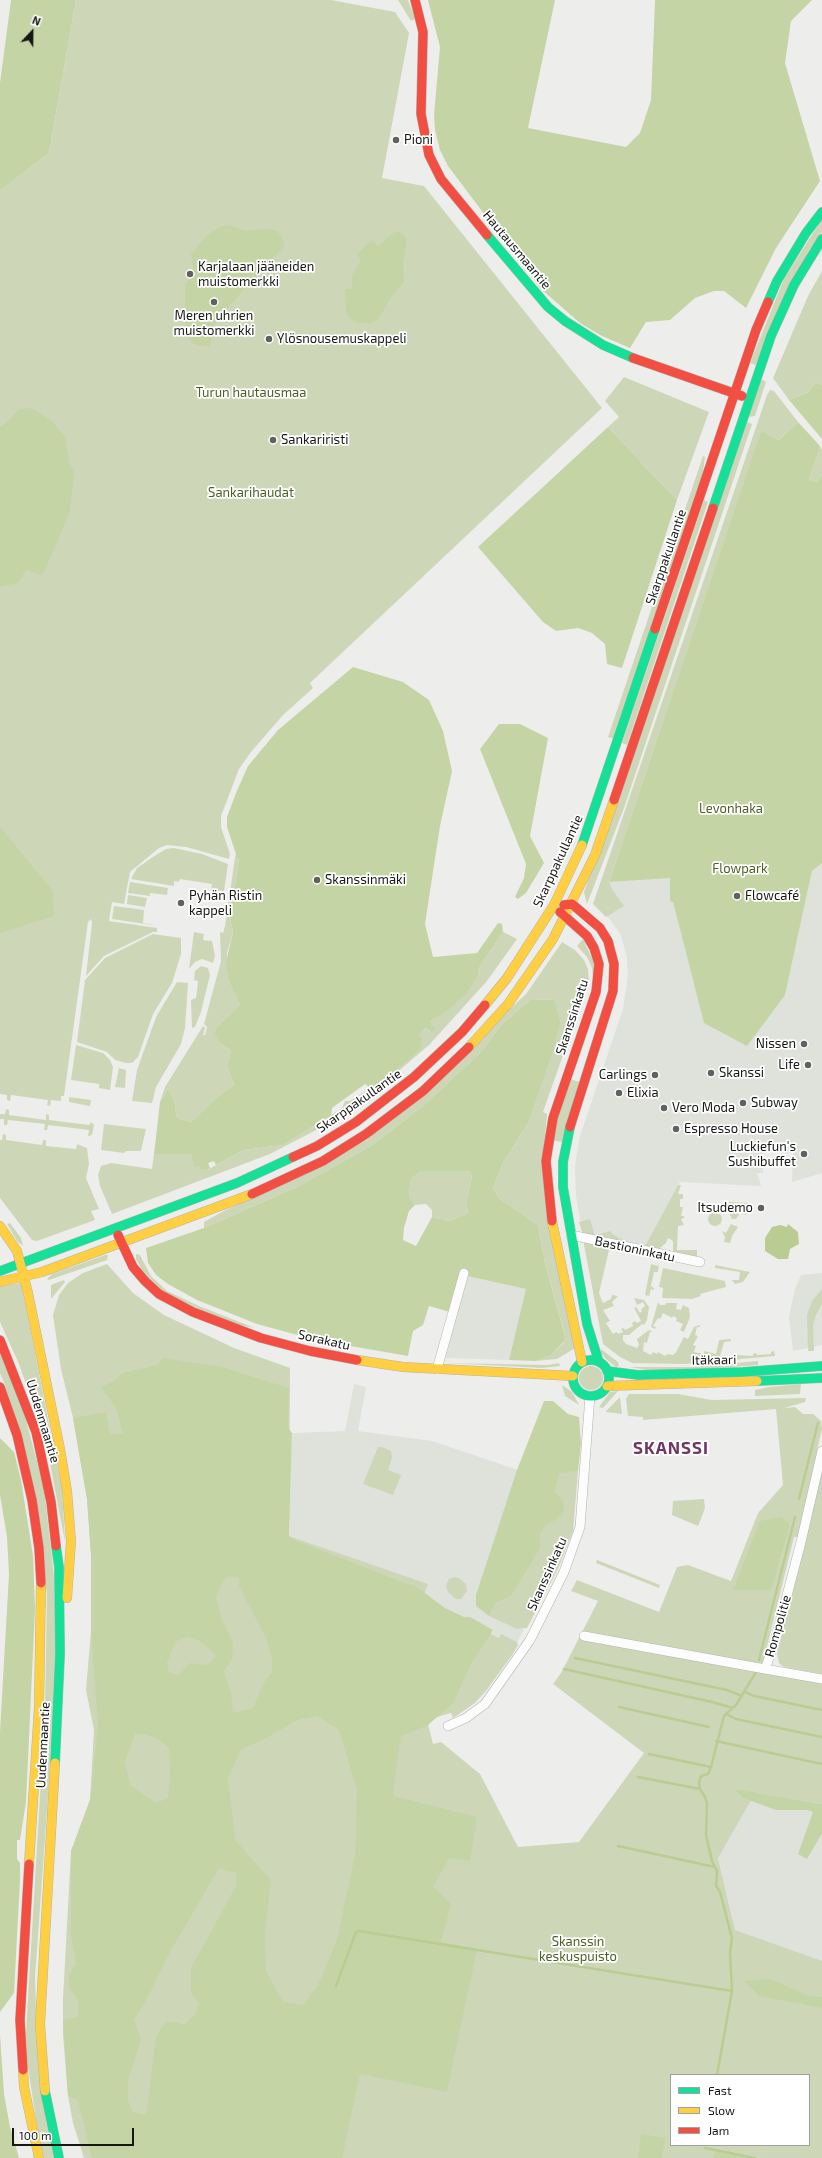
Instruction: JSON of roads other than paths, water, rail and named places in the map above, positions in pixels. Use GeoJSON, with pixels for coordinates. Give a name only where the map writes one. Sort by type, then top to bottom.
{"type":"FeatureCollection","features":[{"type":"Feature","properties":{"kind":"main road","name":"Hautausmaantie"},"geometry":{"type":"LineString","coordinates":[[415,0],[424,38],[421,103],[424,138],[436,170],[538,297],[565,321],[586,336],[616,351],[750,398]]}},
{"type":"Feature","properties":{"kind":"main road","name":"Skarppakullantie"},"geometry":{"type":"LineString","coordinates":[[0,1271],[237,1183],[289,1161],[337,1134],[377,1106],[440,1054],[479,1012],[523,956],[554,905],[592,821],[758,325],[778,281],[806,233],[822,212]]}},
{"type":"Feature","properties":{"kind":"main road"},"geometry":{"type":"LineString","coordinates":[[0,1282],[42,1272],[239,1199],[299,1174],[347,1146],[393,1115],[452,1065],[492,1022],[522,984],[565,918],[595,855],[608,821],[750,398],[780,314],[801,272],[822,239]]}},
{"type":"Feature","properties":{"kind":"main road"},"geometry":{"type":"LineString","coordinates":[[554,905],[572,904],[596,924],[604,935],[610,948],[614,971],[610,1001],[585,1074],[565,1142],[562,1174],[587,1324],[598,1362],[607,1371],[609,1378],[607,1386],[599,1394],[590,1396],[577,1390],[573,1383],[573,1376],[576,1368],[582,1362],[590,1360],[598,1362]]}},
{"type":"Feature","properties":{"kind":"main road","name":"Skanssinkatu"},"geometry":{"type":"LineString","coordinates":[[554,905],[565,918],[587,936],[594,948],[599,964],[596,992],[553,1118],[546,1161],[550,1210],[582,1362]]}},
{"type":"Feature","properties":{"kind":"main road"},"geometry":{"type":"LineString","coordinates":[[0,1226],[17,1251],[28,1293],[60,1449],[67,1491],[72,1541],[70,1575],[60,1654]]}},
{"type":"Feature","properties":{"kind":"main road","name":"Sorakatu"},"geometry":{"type":"LineString","coordinates":[[114,1228],[133,1267],[159,1294],[193,1312],[228,1327],[310,1351],[362,1362],[437,1369],[573,1376]]}},
{"type":"Feature","properties":{"kind":"main road"},"geometry":{"type":"LineString","coordinates":[[28,1293],[42,1272]]}},
{"type":"Feature","properties":{"kind":"main road","name":"Uudenmaantie"},"geometry":{"type":"LineString","coordinates":[[0,1340],[36,1432],[44,1465],[59,1567],[60,1654],[40,2024],[44,2088],[59,2158]]}},
{"type":"Feature","properties":{"kind":"main road","name":"Itäkaari"},"geometry":{"type":"LineString","coordinates":[[607,1371],[638,1375],[743,1372],[822,1366]]}},
{"type":"Feature","properties":{"kind":"main road","name":"Itäkaari"},"geometry":{"type":"LineString","coordinates":[[607,1386],[724,1383],[822,1378]]}},
{"type":"Feature","properties":{"kind":"main road","name":"Uudenmaantie"},"geometry":{"type":"LineString","coordinates":[[0,1387],[17,1435],[31,1494],[39,1548],[42,1596],[39,1707],[20,2020],[24,2087],[39,2158]]}},
{"type":"Feature","properties":{"kind":"street","name":"Bastioninkatu"},"geometry":{"type":"LineString","coordinates":[[571,1235],[700,1262]]}},
{"type":"Feature","properties":{"kind":"street"},"geometry":{"type":"LineString","coordinates":[[437,1369],[464,1273]]}},
{"type":"Feature","properties":{"kind":"street","name":"Skanssinkatu"},"geometry":{"type":"LineString","coordinates":[[448,1726],[466,1718],[485,1704],[530,1640],[564,1572],[580,1527],[590,1396]]}},
{"type":"Feature","properties":{"kind":"street","name":"Rompolitie"},"geometry":{"type":"LineString","coordinates":[[584,1636],[765,1669],[774,1645],[799,1550],[822,1451]]}},
{"type":"Feature","properties":{"kind":"street"},"geometry":{"type":"LineString","coordinates":[[765,1669],[822,1679]]}},
{"type":"Feature","properties":{"kind":"waterway"},"geometry":{"type":"LineString","coordinates":[[799,1499],[818,1423]]}},
{"type":"Feature","properties":{"kind":"waterway"},"geometry":{"type":"LineString","coordinates":[[759,1660],[795,1517]]}},
{"type":"Feature","properties":{"kind":"waterway"},"geometry":{"type":"LineString","coordinates":[[575,1658],[727,1690],[742,1696]]}},
{"type":"Feature","properties":{"kind":"waterway"},"geometry":{"type":"LineString","coordinates":[[564,1669],[733,1708]]}},
{"type":"Feature","properties":{"kind":"waterway"},"geometry":{"type":"LineString","coordinates":[[717,2074],[732,1991],[730,1953],[732,1938],[720,1892],[716,1886],[717,1871],[712,1861],[706,1835],[707,1803],[700,1789],[699,1783],[701,1776],[708,1774],[711,1767],[724,1716],[736,1705],[756,1672]]}},
{"type":"Feature","properties":{"kind":"waterway"},"geometry":{"type":"LineString","coordinates":[[745,1692],[754,1696],[822,1710]]}},
{"type":"Feature","properties":{"kind":"waterway"},"geometry":{"type":"LineString","coordinates":[[619,1707],[709,1727]]}},
{"type":"Feature","properties":{"kind":"waterway"},"geometry":{"type":"LineString","coordinates":[[726,1714],[736,1719],[822,1737]]}},
{"type":"Feature","properties":{"kind":"waterway"},"geometry":{"type":"LineString","coordinates":[[716,1741],[822,1764]]}},
{"type":"Feature","properties":{"kind":"waterway"},"geometry":{"type":"LineString","coordinates":[[649,1754],[711,1767]]}},
{"type":"Feature","properties":{"kind":"waterway"},"geometry":{"type":"LineString","coordinates":[[638,1777],[700,1789]]}},
{"type":"Feature","properties":{"kind":"waterway"},"geometry":{"type":"LineString","coordinates":[[618,1846],[715,1867]]}},
{"type":"Feature","properties":{"kind":"waterway"},"geometry":{"type":"LineString","coordinates":[[336,1986],[356,1932],[359,1931],[732,1991]]}},
{"type":"Feature","properties":{"kind":"waterway"},"geometry":{"type":"LineString","coordinates":[[705,2148],[755,2158]]}},
{"type":"Feature","properties":{"kind":"place","name":"Pioni"},"geometry":{"type":"Point","coordinates":[396,140]}},
{"type":"Feature","properties":{"kind":"place","name":"Karjalaan jääneiden muistomerkki"},"geometry":{"type":"Point","coordinates":[190,274]}},
{"type":"Feature","properties":{"kind":"place","name":"Meren uhrien muistomerkki"},"geometry":{"type":"Point","coordinates":[214,302]}},
{"type":"Feature","properties":{"kind":"place","name":"Ylösnousemuskappeli"},"geometry":{"type":"Point","coordinates":[269,339]}},
{"type":"Feature","properties":{"kind":"place","name":"Sankariristi"},"geometry":{"type":"Point","coordinates":[273,440]}},
{"type":"Feature","properties":{"kind":"place","name":"Skanssinmäki"},"geometry":{"type":"Point","coordinates":[317,880]}},
{"type":"Feature","properties":{"kind":"place","name":"Flowcafé"},"geometry":{"type":"Point","coordinates":[737,896]}},
{"type":"Feature","properties":{"kind":"place","name":"Pyhän Ristin kappeli"},"geometry":{"type":"Point","coordinates":[181,903]}},
{"type":"Feature","properties":{"kind":"place","name":"Nissen"},"geometry":{"type":"Point","coordinates":[804,1044]}},
{"type":"Feature","properties":{"kind":"place","name":"Life"},"geometry":{"type":"Point","coordinates":[808,1065]}},
{"type":"Feature","properties":{"kind":"place","name":"Skanssi"},"geometry":{"type":"Point","coordinates":[711,1073]}},
{"type":"Feature","properties":{"kind":"place","name":"Carlings"},"geometry":{"type":"Point","coordinates":[655,1075]}},
{"type":"Feature","properties":{"kind":"place","name":"Elixia"},"geometry":{"type":"Point","coordinates":[619,1093]}},
{"type":"Feature","properties":{"kind":"place","name":"Subway"},"geometry":{"type":"Point","coordinates":[743,1103]}},
{"type":"Feature","properties":{"kind":"place","name":"Vero Moda"},"geometry":{"type":"Point","coordinates":[664,1108]}},
{"type":"Feature","properties":{"kind":"place","name":"Espresso House"},"geometry":{"type":"Point","coordinates":[676,1129]}},
{"type":"Feature","properties":{"kind":"place","name":"Luckiefun's Sushibuffet"},"geometry":{"type":"Point","coordinates":[804,1154]}},
{"type":"Feature","properties":{"kind":"place","name":"Itsudemo"},"geometry":{"type":"Point","coordinates":[761,1208]}},
{"type":"Feature","properties":{"kind":"district","name":"SKANSSI"},"geometry":{"type":"Point","coordinates":[671,1448]}},
{"type":"Feature","properties":{"kind":"park label","name":"Turun hautausmaa"},"geometry":{"type":"Point","coordinates":[251,393]}},
{"type":"Feature","properties":{"kind":"park label","name":"Sankarihaudat"},"geometry":{"type":"Point","coordinates":[251,493]}},
{"type":"Feature","properties":{"kind":"park label","name":"Levonhaka"},"geometry":{"type":"Point","coordinates":[731,809]}},
{"type":"Feature","properties":{"kind":"park label","name":"Flowpark"},"geometry":{"type":"Point","coordinates":[740,869]}},
{"type":"Feature","properties":{"kind":"park label","name":"Skanssin keskuspuisto"},"geometry":{"type":"Point","coordinates":[578,1950]}}]}
